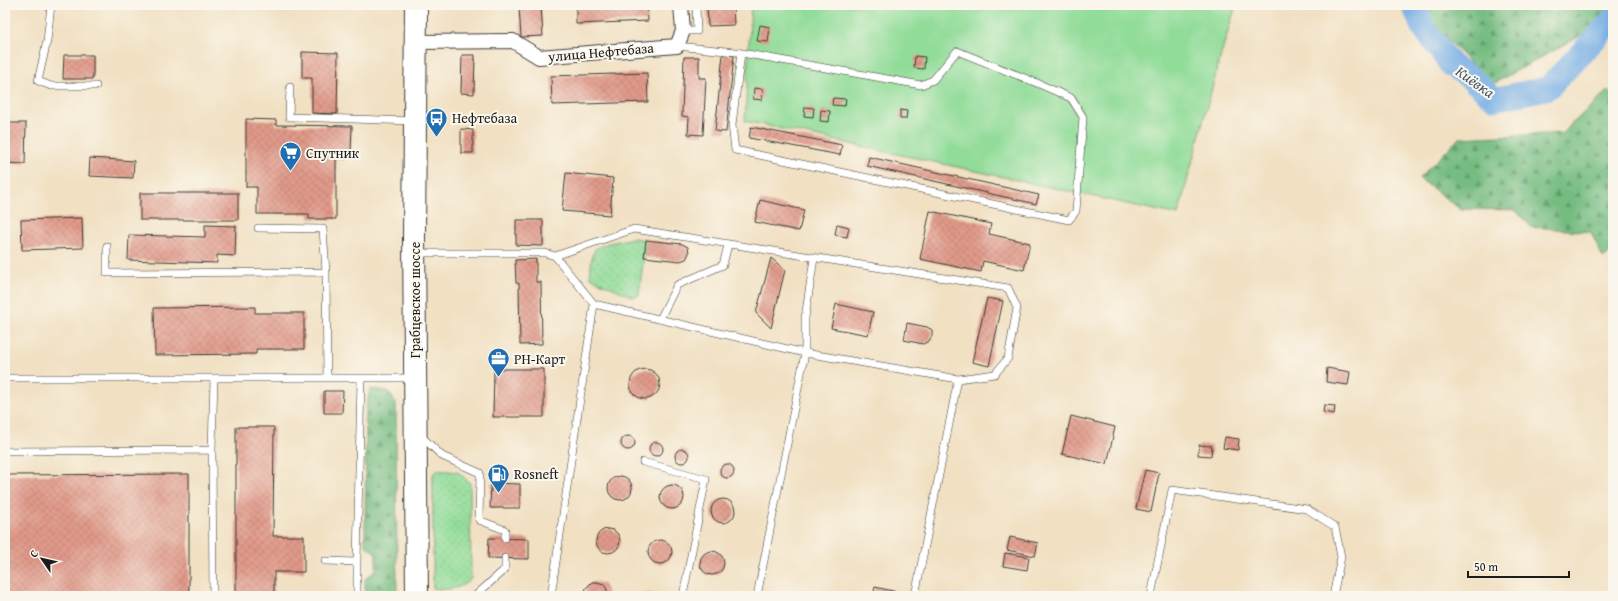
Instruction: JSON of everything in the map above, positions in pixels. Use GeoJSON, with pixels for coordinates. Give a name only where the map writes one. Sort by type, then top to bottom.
{"type":"FeatureCollection","features":[{"type":"Feature","properties":{"kind":"main road","name":"Грабцевское шоссе"},"geometry":{"type":"LineString","coordinates":[[416,5],[415,253],[417,596]]}},
{"type":"Feature","properties":{"kind":"street"},"geometry":{"type":"LineString","coordinates":[[677,46],[683,32],[681,5]]}},
{"type":"Feature","properties":{"kind":"street","name":"улица Нефтебаза"},"geometry":{"type":"LineString","coordinates":[[416,42],[513,41],[539,57],[677,46]]}},
{"type":"Feature","properties":{"kind":"lane"},"geometry":{"type":"LineString","coordinates":[[51,5],[47,41],[38,81],[52,86],[96,86]]}},
{"type":"Feature","properties":{"kind":"lane"},"geometry":{"type":"LineString","coordinates":[[683,32],[697,31],[696,5]]}},
{"type":"Feature","properties":{"kind":"lane"},"geometry":{"type":"LineString","coordinates":[[677,46],[741,53],[921,85],[933,80],[957,51],[1064,95],[1071,98],[1083,117],[1076,211],[1069,220],[735,150],[732,125],[741,53]]}},
{"type":"Feature","properties":{"kind":"lane"},"geometry":{"type":"LineString","coordinates":[[290,87],[289,117],[416,121]]}},
{"type":"Feature","properties":{"kind":"lane"},"geometry":{"type":"LineString","coordinates":[[258,228],[323,229],[326,272],[327,378]]}},
{"type":"Feature","properties":{"kind":"lane"},"geometry":{"type":"LineString","coordinates":[[415,253],[545,253],[555,256],[594,304],[805,353],[958,379],[995,374],[1008,358],[1017,308],[1008,288],[634,229],[555,256]]}},
{"type":"Feature","properties":{"kind":"lane"},"geometry":{"type":"LineString","coordinates":[[660,319],[677,285],[723,265],[728,245]]}},
{"type":"Feature","properties":{"kind":"lane"},"geometry":{"type":"LineString","coordinates":[[107,246],[107,273],[326,272]]}},
{"type":"Feature","properties":{"kind":"lane"},"geometry":{"type":"LineString","coordinates":[[757,596],[805,353],[805,318],[814,258]]}},
{"type":"Feature","properties":{"kind":"lane"},"geometry":{"type":"LineString","coordinates":[[551,596],[594,304]]}},
{"type":"Feature","properties":{"kind":"lane"},"geometry":{"type":"LineString","coordinates":[[5,378],[416,378]]}},
{"type":"Feature","properties":{"kind":"lane"},"geometry":{"type":"LineString","coordinates":[[213,596],[212,450],[214,378]]}},
{"type":"Feature","properties":{"kind":"lane"},"geometry":{"type":"LineString","coordinates":[[358,596],[357,562],[361,378]]}},
{"type":"Feature","properties":{"kind":"lane"},"geometry":{"type":"LineString","coordinates":[[915,596],[958,379]]}},
{"type":"Feature","properties":{"kind":"lane"},"geometry":{"type":"LineString","coordinates":[[416,432],[442,456],[480,473],[479,520],[505,530],[505,538]]}},
{"type":"Feature","properties":{"kind":"lane"},"geometry":{"type":"LineString","coordinates":[[5,451],[212,450]]}},
{"type":"Feature","properties":{"kind":"lane"},"geometry":{"type":"LineString","coordinates":[[643,462],[706,479],[683,596]]}},
{"type":"Feature","properties":{"kind":"lane"},"geometry":{"type":"LineString","coordinates":[[1151,596],[1172,490],[1307,509],[1335,527],[1341,557],[1333,596]]}},
{"type":"Feature","properties":{"kind":"lane"},"geometry":{"type":"LineString","coordinates":[[475,596],[504,569],[505,558]]}},
{"type":"Feature","properties":{"kind":"lane"},"geometry":{"type":"LineString","coordinates":[[325,561],[357,562]]}},
{"type":"Feature","properties":{"kind":"green space"},"geometry":{"type":"Polygon","coordinates":[[[751,5],[1236,5],[1222,51],[1178,215],[745,121],[751,5]]]}},
{"type":"Feature","properties":{"kind":"green space"},"geometry":{"type":"Polygon","coordinates":[[[1423,5],[1613,5],[1613,31],[1602,24],[1491,85],[1432,23],[1423,5]]]}},
{"type":"Feature","properties":{"kind":"green space"},"geometry":{"type":"Polygon","coordinates":[[[1607,91],[1613,93],[1613,248],[1603,258],[1591,232],[1531,227],[1515,210],[1460,209],[1419,178],[1459,138],[1562,133],[1607,91]]]}},
{"type":"Feature","properties":{"kind":"green space"},"geometry":{"type":"Polygon","coordinates":[[[633,238],[646,240],[639,295],[633,297],[595,280],[590,276],[592,256],[596,248],[609,243],[633,238]]]}},
{"type":"Feature","properties":{"kind":"green space"},"geometry":{"type":"Polygon","coordinates":[[[370,389],[388,391],[396,403],[397,596],[365,596],[365,579],[376,570],[376,553],[365,545],[366,408],[370,389]]]}},
{"type":"Feature","properties":{"kind":"green space"},"geometry":{"type":"Polygon","coordinates":[[[438,470],[458,472],[470,483],[471,579],[463,585],[448,589],[433,588],[433,474],[438,470]]]}},
{"type":"Feature","properties":{"kind":"building"},"geometry":{"type":"Polygon","coordinates":[[[576,5],[647,5],[648,21],[576,24],[576,5]]]}},
{"type":"Feature","properties":{"kind":"building"},"geometry":{"type":"Polygon","coordinates":[[[707,5],[733,5],[734,25],[708,26],[707,5]]]}},
{"type":"Feature","properties":{"kind":"building"},"geometry":{"type":"Polygon","coordinates":[[[541,6],[543,36],[521,37],[519,7],[541,6]]]}},
{"type":"Feature","properties":{"kind":"building"},"geometry":{"type":"Polygon","coordinates":[[[760,25],[770,27],[768,42],[757,41],[760,25]]]}},
{"type":"Feature","properties":{"kind":"building"},"geometry":{"type":"Polygon","coordinates":[[[302,52],[338,53],[337,114],[312,113],[312,78],[302,78],[302,52]]]}},
{"type":"Feature","properties":{"kind":"building"},"geometry":{"type":"Polygon","coordinates":[[[723,54],[734,56],[726,132],[715,131],[723,54]]]}},
{"type":"Feature","properties":{"kind":"building"},"geometry":{"type":"Polygon","coordinates":[[[64,55],[93,55],[93,79],[63,79],[64,55]]]}},
{"type":"Feature","properties":{"kind":"building"},"geometry":{"type":"Polygon","coordinates":[[[462,55],[475,55],[474,94],[461,93],[462,55]]]}},
{"type":"Feature","properties":{"kind":"building"},"geometry":{"type":"Polygon","coordinates":[[[915,56],[925,57],[924,69],[914,68],[915,56]]]}},
{"type":"Feature","properties":{"kind":"building"},"geometry":{"type":"Polygon","coordinates":[[[684,57],[699,57],[699,78],[706,78],[703,135],[688,134],[689,117],[682,116],[684,57]]]}},
{"type":"Feature","properties":{"kind":"building"},"geometry":{"type":"Polygon","coordinates":[[[647,73],[648,102],[552,105],[551,76],[647,73]]]}},
{"type":"Feature","properties":{"kind":"building"},"geometry":{"type":"Polygon","coordinates":[[[754,88],[763,89],[762,100],[753,99],[754,88]]]}},
{"type":"Feature","properties":{"kind":"building"},"geometry":{"type":"Polygon","coordinates":[[[833,98],[846,99],[845,106],[832,105],[833,98]]]}},
{"type":"Feature","properties":{"kind":"building"},"geometry":{"type":"Polygon","coordinates":[[[805,107],[814,108],[813,117],[804,116],[805,107]]]}},
{"type":"Feature","properties":{"kind":"building"},"geometry":{"type":"Polygon","coordinates":[[[821,110],[830,111],[829,122],[820,121],[821,110]]]}},
{"type":"Feature","properties":{"kind":"building"},"geometry":{"type":"Polygon","coordinates":[[[900,110],[907,111],[906,119],[900,119],[900,110]]]}},
{"type":"Feature","properties":{"kind":"building","name":"Спутник"},"geometry":{"type":"Polygon","coordinates":[[[246,119],[276,120],[276,125],[352,126],[351,151],[346,150],[346,159],[336,158],[336,219],[309,219],[309,214],[257,214],[257,187],[246,187],[246,119]]]}},
{"type":"Feature","properties":{"kind":"building"},"geometry":{"type":"Polygon","coordinates":[[[5,123],[26,123],[25,164],[5,163],[5,123]]]}},
{"type":"Feature","properties":{"kind":"building"},"geometry":{"type":"Polygon","coordinates":[[[751,127],[842,145],[840,155],[749,138],[751,127]]]}},
{"type":"Feature","properties":{"kind":"building"},"geometry":{"type":"Polygon","coordinates":[[[461,129],[473,130],[473,153],[461,153],[461,129]]]}},
{"type":"Feature","properties":{"kind":"building"},"geometry":{"type":"Polygon","coordinates":[[[869,157],[1039,195],[1036,204],[867,166],[869,157]]]}},
{"type":"Feature","properties":{"kind":"building"},"geometry":{"type":"Polygon","coordinates":[[[90,158],[134,161],[133,178],[89,176],[90,158]]]}},
{"type":"Feature","properties":{"kind":"building"},"geometry":{"type":"Polygon","coordinates":[[[566,173],[613,178],[610,215],[562,211],[566,173]]]}},
{"type":"Feature","properties":{"kind":"building"},"geometry":{"type":"Polygon","coordinates":[[[140,193],[238,193],[238,220],[140,220],[140,193]]]}},
{"type":"Feature","properties":{"kind":"building"},"geometry":{"type":"Polygon","coordinates":[[[760,200],[804,210],[799,231],[755,222],[760,200]]]}},
{"type":"Feature","properties":{"kind":"building"},"geometry":{"type":"Polygon","coordinates":[[[930,211],[991,224],[989,234],[1030,243],[1024,270],[983,261],[981,272],[920,259],[930,211]]]}},
{"type":"Feature","properties":{"kind":"building"},"geometry":{"type":"Polygon","coordinates":[[[82,218],[83,248],[22,250],[21,220],[82,218]]]}},
{"type":"Feature","properties":{"kind":"building"},"geometry":{"type":"Polygon","coordinates":[[[516,220],[543,220],[543,246],[516,245],[516,220]]]}},
{"type":"Feature","properties":{"kind":"building"},"geometry":{"type":"Polygon","coordinates":[[[837,224],[849,227],[847,237],[835,235],[837,224]]]}},
{"type":"Feature","properties":{"kind":"building"},"geometry":{"type":"Polygon","coordinates":[[[205,225],[236,226],[235,256],[217,255],[217,263],[128,260],[129,235],[205,237],[205,225]]]}},
{"type":"Feature","properties":{"kind":"building"},"geometry":{"type":"Polygon","coordinates":[[[646,240],[682,244],[688,247],[689,253],[686,259],[680,261],[644,257],[646,240]]]}},
{"type":"Feature","properties":{"kind":"building"},"geometry":{"type":"Polygon","coordinates":[[[771,258],[785,270],[771,328],[756,313],[771,258]]]}},
{"type":"Feature","properties":{"kind":"building"},"geometry":{"type":"Polygon","coordinates":[[[536,259],[536,282],[541,282],[542,344],[520,345],[519,283],[516,283],[515,260],[536,259]]]}},
{"type":"Feature","properties":{"kind":"building"},"geometry":{"type":"Polygon","coordinates":[[[987,298],[1003,301],[989,366],[972,362],[987,298]]]}},
{"type":"Feature","properties":{"kind":"building"},"geometry":{"type":"Polygon","coordinates":[[[836,304],[873,312],[868,335],[831,328],[836,304]]]}},
{"type":"Feature","properties":{"kind":"building"},"geometry":{"type":"Polygon","coordinates":[[[255,307],[255,313],[304,313],[304,349],[256,349],[256,354],[155,355],[154,308],[255,307]]]}},
{"type":"Feature","properties":{"kind":"building"},"geometry":{"type":"Polygon","coordinates":[[[907,323],[927,327],[932,330],[932,336],[929,341],[923,344],[904,340],[907,323]]]}},
{"type":"Feature","properties":{"kind":"building"},"geometry":{"type":"Polygon","coordinates":[[[1327,368],[1350,372],[1348,385],[1326,382],[1327,368]]]}},
{"type":"Feature","properties":{"kind":"building"},"geometry":{"type":"Polygon","coordinates":[[[494,369],[544,369],[544,417],[493,417],[494,369]]]}},
{"type":"Feature","properties":{"kind":"building"},"geometry":{"type":"Polygon","coordinates":[[[645,369],[656,373],[660,384],[656,395],[645,399],[634,395],[630,384],[634,373],[645,369]]]}},
{"type":"Feature","properties":{"kind":"building"},"geometry":{"type":"Polygon","coordinates":[[[324,391],[343,391],[342,413],[324,413],[324,391]]]}},
{"type":"Feature","properties":{"kind":"building"},"geometry":{"type":"Polygon","coordinates":[[[1324,405],[1335,406],[1334,414],[1323,412],[1324,405]]]}},
{"type":"Feature","properties":{"kind":"building"},"geometry":{"type":"Polygon","coordinates":[[[1071,416],[1115,427],[1107,464],[1062,454],[1071,416]]]}},
{"type":"Feature","properties":{"kind":"building"},"geometry":{"type":"Polygon","coordinates":[[[236,427],[274,427],[273,536],[304,536],[304,572],[274,572],[274,596],[236,596],[236,427]]]}},
{"type":"Feature","properties":{"kind":"building"},"geometry":{"type":"Polygon","coordinates":[[[628,436],[633,438],[635,443],[633,448],[628,450],[623,448],[621,443],[623,438],[628,436]]]}},
{"type":"Feature","properties":{"kind":"building"},"geometry":{"type":"Polygon","coordinates":[[[1225,437],[1239,439],[1238,450],[1223,448],[1225,437]]]}},
{"type":"Feature","properties":{"kind":"building"},"geometry":{"type":"Polygon","coordinates":[[[656,442],[661,444],[663,449],[661,454],[656,456],[651,454],[649,449],[651,444],[656,442]]]}},
{"type":"Feature","properties":{"kind":"building"},"geometry":{"type":"Polygon","coordinates":[[[1199,445],[1212,446],[1211,456],[1198,455],[1199,445]]]}},
{"type":"Feature","properties":{"kind":"building"},"geometry":{"type":"Polygon","coordinates":[[[682,449],[687,451],[689,456],[687,461],[682,463],[677,461],[675,456],[677,451],[682,449]]]}},
{"type":"Feature","properties":{"kind":"building"},"geometry":{"type":"Polygon","coordinates":[[[727,464],[732,466],[734,471],[732,476],[727,478],[722,476],[720,471],[722,466],[727,464]]]}},
{"type":"Feature","properties":{"kind":"building"},"geometry":{"type":"Polygon","coordinates":[[[1145,470],[1159,473],[1151,512],[1136,509],[1145,470]]]}},
{"type":"Feature","properties":{"kind":"building"},"geometry":{"type":"Polygon","coordinates":[[[189,474],[189,596],[5,596],[5,475],[189,474]]]}},
{"type":"Feature","properties":{"kind":"building"},"geometry":{"type":"Polygon","coordinates":[[[620,476],[625,477],[631,483],[631,493],[625,499],[620,500],[615,499],[609,493],[608,488],[609,483],[615,477],[620,476]]]}},
{"type":"Feature","properties":{"kind":"building"},"geometry":{"type":"Polygon","coordinates":[[[491,483],[520,484],[520,508],[490,508],[491,483]]]}},
{"type":"Feature","properties":{"kind":"building"},"geometry":{"type":"Polygon","coordinates":[[[672,485],[677,486],[683,492],[683,502],[677,508],[672,509],[667,508],[661,502],[660,497],[661,492],[667,486],[672,485]]]}},
{"type":"Feature","properties":{"kind":"building"},"geometry":{"type":"Polygon","coordinates":[[[723,499],[728,500],[734,506],[734,516],[728,522],[723,523],[718,522],[712,516],[711,511],[712,506],[718,500],[723,499]]]}},
{"type":"Feature","properties":{"kind":"building"},"geometry":{"type":"Polygon","coordinates":[[[608,529],[613,530],[619,536],[619,546],[613,552],[608,553],[603,552],[597,546],[596,541],[597,536],[603,530],[608,529]]]}},
{"type":"Feature","properties":{"kind":"building"},"geometry":{"type":"Polygon","coordinates":[[[1010,537],[1038,543],[1035,556],[1007,550],[1010,537]]]}},
{"type":"Feature","properties":{"kind":"building"},"geometry":{"type":"Polygon","coordinates":[[[489,538],[529,539],[529,559],[488,558],[489,538]]]}},
{"type":"Feature","properties":{"kind":"building"},"geometry":{"type":"Polygon","coordinates":[[[660,540],[665,541],[671,547],[671,557],[665,563],[660,564],[655,563],[649,557],[648,552],[649,547],[655,541],[660,540]]]}},
{"type":"Feature","properties":{"kind":"building"},"geometry":{"type":"Polygon","coordinates":[[[712,551],[717,552],[723,558],[723,568],[717,574],[712,575],[707,574],[701,568],[700,563],[701,558],[707,552],[712,551]]]}},
{"type":"Feature","properties":{"kind":"building"},"geometry":{"type":"Polygon","coordinates":[[[1005,553],[1029,557],[1027,570],[1003,566],[1005,553]]]}},
{"type":"Feature","properties":{"kind":"building"},"geometry":{"type":"Polygon","coordinates":[[[592,582],[604,584],[608,596],[584,596],[586,588],[592,582]]]}},
{"type":"Feature","properties":{"kind":"building"},"geometry":{"type":"Polygon","coordinates":[[[875,587],[902,593],[902,596],[873,596],[875,587]]]}},
{"type":"Feature","properties":{"kind":"building"},"geometry":{"type":"Polygon","coordinates":[[[645,593],[651,593],[657,596],[639,596],[645,593]]]}},
{"type":"Feature","properties":{"kind":"waterway","name":"Киёвка"},"geometry":{"type":"LineString","coordinates":[[1413,5],[1424,28],[1451,65],[1469,77],[1495,99],[1548,88],[1613,20]]}},
{"type":"Feature","properties":{"kind":"place","name":"Нефтебаза"},"geometry":{"type":"Point","coordinates":[437,138]}},
{"type":"Feature","properties":{"kind":"place","name":"Спутник"},"geometry":{"type":"Point","coordinates":[291,172]}},
{"type":"Feature","properties":{"kind":"place","name":"РН-Карт"},"geometry":{"type":"Point","coordinates":[499,378]}},
{"type":"Feature","properties":{"kind":"place","name":"Rosneft"},"geometry":{"type":"Point","coordinates":[498,494]}}]}
